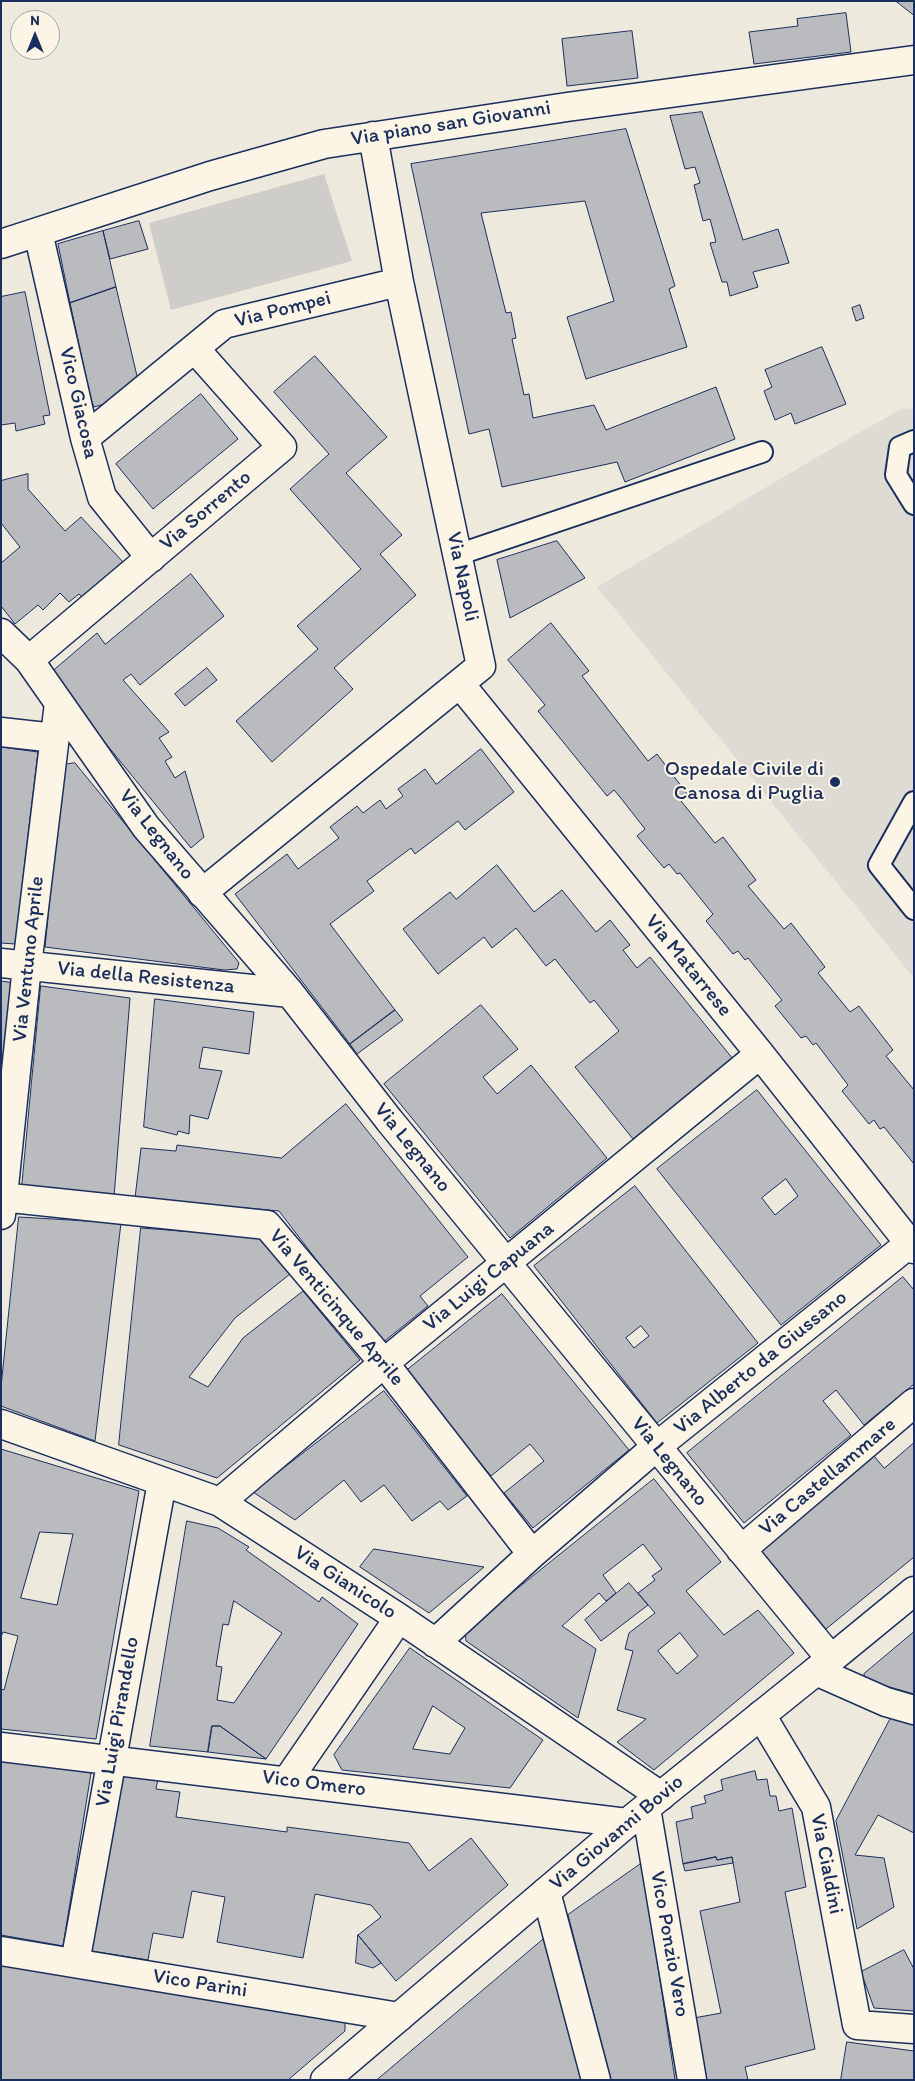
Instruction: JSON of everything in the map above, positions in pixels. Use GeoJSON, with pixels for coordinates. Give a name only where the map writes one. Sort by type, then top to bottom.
{"type":"FeatureCollection","features":[{"type":"Feature","properties":{"kind":"street","name":"Via piano san Giovanni"},"geometry":{"type":"LineString","coordinates":[[1,244],[210,176],[324,144],[566,107],[914,60]]}},
{"type":"Feature","properties":{"kind":"street","name":"Via Napoli"},"geometry":{"type":"LineString","coordinates":[[202,893],[481,666],[399,282],[373,136]]}},
{"type":"Feature","properties":{"kind":"street","name":"Vico Giacosa"},"geometry":{"type":"LineString","coordinates":[[38,232],[85,438],[102,497],[151,558]]}},
{"type":"Feature","properties":{"kind":"street","name":"Via Pompei"},"geometry":{"type":"LineString","coordinates":[[85,438],[224,324],[399,282]]}},
{"type":"Feature","properties":{"kind":"street","name":"Via Sorrento"},"geometry":{"type":"LineString","coordinates":[[29,660],[282,447],[195,349]]}},
{"type":"Feature","properties":{"kind":"street","name":"Via Legnano"},"geometry":{"type":"LineString","coordinates":[[1,633],[29,660],[146,827],[290,993],[389,1120],[741,1550],[824,1665]]}},
{"type":"Feature","properties":{"kind":"street","name":"Via Matarrese"},"geometry":{"type":"LineString","coordinates":[[460,684],[760,1054],[912,1247]]}},
{"type":"Feature","properties":{"kind":"street","name":"Via Ventuno Aprile"},"geometry":{"type":"LineString","coordinates":[[2,1203],[14,964],[55,738],[59,704]]}},
{"type":"Feature","properties":{"kind":"street"},"geometry":{"type":"LineString","coordinates":[[1,732],[55,738]]}},
{"type":"Feature","properties":{"kind":"street","name":"Via della Resistenza"},"geometry":{"type":"LineString","coordinates":[[14,964],[290,993]]}},
{"type":"Feature","properties":{"kind":"street","name":"Via Luigi Capuana"},"geometry":{"type":"LineString","coordinates":[[220,1502],[384,1363],[760,1054]]}},
{"type":"Feature","properties":{"kind":"street","name":"Via Venticinque Aprile"},"geometry":{"type":"LineString","coordinates":[[2,1203],[267,1225],[384,1363],[532,1554]]}},
{"type":"Feature","properties":{"kind":"street","name":"Via Alberto da Giussano"},"geometry":{"type":"LineString","coordinates":[[435,1643],[532,1554],[656,1447],[912,1247]]}},
{"type":"Feature","properties":{"kind":"street","name":"Via Castellammare"},"geometry":{"type":"LineString","coordinates":[[741,1550],[914,1403]]}},
{"type":"Feature","properties":{"kind":"street","name":"Via Gianicolo"},"geometry":{"type":"LineString","coordinates":[[1,1424],[220,1502],[435,1643],[645,1809]]}},
{"type":"Feature","properties":{"kind":"street","name":"Via Luigi Pirandello"},"geometry":{"type":"LineString","coordinates":[[75,1963],[162,1482]]}},
{"type":"Feature","properties":{"kind":"street","name":"Via Giovanni Bovio"},"geometry":{"type":"LineString","coordinates":[[325,2080],[645,1809],[914,1592]]}},
{"type":"Feature","properties":{"kind":"street"},"geometry":{"type":"LineString","coordinates":[[287,1781],[399,1618]]}},
{"type":"Feature","properties":{"kind":"street"},"geometry":{"type":"LineString","coordinates":[[824,1665],[886,1702],[914,1710]]}},
{"type":"Feature","properties":{"kind":"street","name":"Via Cialdini"},"geometry":{"type":"LineString","coordinates":[[761,1715],[816,1807],[857,2025],[914,2029]]}},
{"type":"Feature","properties":{"kind":"street","name":"Vico Omero"},"geometry":{"type":"LineString","coordinates":[[1,1747],[287,1781],[645,1809]]}},
{"type":"Feature","properties":{"kind":"street","name":"Vico Ponzio Vero"},"geometry":{"type":"LineString","coordinates":[[645,1809],[692,2080]]}},
{"type":"Feature","properties":{"kind":"street"},"geometry":{"type":"LineString","coordinates":[[546,1892],[596,2080]]}},
{"type":"Feature","properties":{"kind":"street","name":"Vico Parini"},"geometry":{"type":"LineString","coordinates":[[1,1950],[399,2017]]}},
{"type":"Feature","properties":{"kind":"lane"},"geometry":{"type":"LineString","coordinates":[[914,441],[900,447],[896,475],[914,504]]}},
{"type":"Feature","properties":{"kind":"lane"},"geometry":{"type":"LineString","coordinates":[[457,555],[762,452]]}},
{"type":"Feature","properties":{"kind":"lane"},"geometry":{"type":"LineString","coordinates":[[914,802],[878,865],[914,910]]}},
{"type":"Feature","properties":{"kind":"shaded area"},"geometry":{"type":"Polygon","coordinates":[[[324,174],[352,261],[171,310],[149,223],[324,174]]]}},
{"type":"Feature","properties":{"kind":"shaded area","name":"Ospedale Civile di Canosa di Puglia"},"geometry":{"type":"Polygon","coordinates":[[[914,408],[914,978],[597,587],[901,409],[914,408]]]}},
{"type":"Feature","properties":{"kind":"building"},"geometry":{"type":"Polygon","coordinates":[[[896,1],[914,1],[914,15],[896,1]]]}},
{"type":"Feature","properties":{"kind":"building"},"geometry":{"type":"Polygon","coordinates":[[[846,13],[851,52],[754,64],[749,32],[798,26],[797,19],[846,13]]]}},
{"type":"Feature","properties":{"kind":"building"},"geometry":{"type":"Polygon","coordinates":[[[632,31],[638,78],[567,86],[562,39],[632,31]]]}},
{"type":"Feature","properties":{"kind":"building"},"geometry":{"type":"Polygon","coordinates":[[[702,112],[743,240],[778,229],[789,263],[753,272],[758,287],[730,296],[727,282],[722,282],[710,243],[716,242],[710,219],[703,221],[694,185],[700,183],[695,167],[685,169],[670,116],[702,112]]]}},
{"type":"Feature","properties":{"kind":"building"},"geometry":{"type":"Polygon","coordinates":[[[626,129],[675,286],[669,289],[687,347],[586,379],[567,317],[614,301],[585,201],[481,213],[506,313],[511,312],[516,338],[512,339],[524,395],[529,394],[533,418],[594,405],[606,430],[716,387],[735,439],[625,482],[617,462],[502,487],[489,429],[469,434],[411,164],[626,129]]]}},
{"type":"Feature","properties":{"kind":"building"},"geometry":{"type":"Polygon","coordinates":[[[139,221],[148,249],[110,259],[103,231],[139,221]]]}},
{"type":"Feature","properties":{"kind":"building"},"geometry":{"type":"Polygon","coordinates":[[[103,231],[116,287],[70,303],[58,244],[103,231]]]}},
{"type":"Feature","properties":{"kind":"building"},"geometry":{"type":"Polygon","coordinates":[[[116,287],[137,376],[104,404],[94,407],[70,303],[116,287]]]}},
{"type":"Feature","properties":{"kind":"building"},"geometry":{"type":"Polygon","coordinates":[[[25,292],[50,415],[43,416],[45,424],[16,431],[15,423],[1,425],[1,297],[25,292]]]}},
{"type":"Feature","properties":{"kind":"building"},"geometry":{"type":"Polygon","coordinates":[[[860,305],[864,318],[856,321],[852,308],[860,305]]]}},
{"type":"Feature","properties":{"kind":"building"},"geometry":{"type":"Polygon","coordinates":[[[822,347],[846,404],[795,424],[791,413],[775,420],[764,391],[772,387],[765,370],[822,347]]]}},
{"type":"Feature","properties":{"kind":"building"},"geometry":{"type":"Polygon","coordinates":[[[315,356],[387,437],[346,473],[402,535],[380,554],[416,595],[334,668],[353,689],[272,762],[236,721],[318,649],[297,626],[361,569],[290,489],[329,454],[274,392],[315,356]]]}},
{"type":"Feature","properties":{"kind":"building"},"geometry":{"type":"Polygon","coordinates":[[[201,394],[238,439],[153,509],[116,464],[201,394]]]}},
{"type":"Feature","properties":{"kind":"building"},"geometry":{"type":"Polygon","coordinates":[[[28,474],[28,489],[65,531],[81,517],[123,562],[83,598],[79,594],[69,602],[60,593],[43,610],[38,605],[15,624],[1,606],[1,563],[20,547],[1,523],[1,481],[28,474]]]}},
{"type":"Feature","properties":{"kind":"building"},"geometry":{"type":"Polygon","coordinates":[[[557,541],[585,578],[510,618],[497,560],[557,541]]]}},
{"type":"Feature","properties":{"kind":"building"},"geometry":{"type":"Polygon","coordinates":[[[191,574],[224,616],[140,685],[131,674],[123,680],[169,732],[159,738],[172,757],[165,761],[175,778],[185,771],[204,837],[191,848],[49,674],[97,633],[105,644],[191,574]]]}},
{"type":"Feature","properties":{"kind":"building"},"geometry":{"type":"Polygon","coordinates":[[[551,623],[589,671],[582,676],[648,761],[657,754],[688,795],[681,801],[715,843],[723,837],[756,880],[748,886],[784,929],[791,923],[825,967],[818,973],[850,1012],[859,1006],[893,1050],[886,1056],[914,1090],[914,1164],[884,1127],[880,1129],[874,1120],[869,1124],[842,1091],[848,1085],[816,1043],[813,1045],[806,1036],[801,1038],[775,1006],[782,1000],[748,958],[745,960],[738,951],[733,954],[706,921],[713,914],[680,873],[677,874],[669,864],[664,868],[637,836],[645,829],[620,797],[614,790],[607,796],[538,711],[545,705],[508,660],[551,623]]]}},
{"type":"Feature","properties":{"kind":"building"},"geometry":{"type":"Polygon","coordinates":[[[207,668],[217,680],[185,706],[175,694],[207,668]]]}},
{"type":"Feature","properties":{"kind":"building"},"geometry":{"type":"Polygon","coordinates":[[[1,747],[38,752],[15,944],[1,943],[1,747]]]}},
{"type":"Feature","properties":{"kind":"building"},"geometry":{"type":"Polygon","coordinates":[[[481,749],[514,792],[465,830],[458,821],[415,854],[411,848],[367,881],[374,891],[330,924],[395,1010],[350,1044],[235,894],[287,854],[298,869],[339,838],[330,827],[357,806],[363,813],[380,800],[386,809],[403,796],[398,789],[425,769],[436,784],[481,749]]]}},
{"type":"Feature","properties":{"kind":"building"},"geometry":{"type":"Polygon","coordinates":[[[75,763],[236,959],[239,963],[237,969],[224,970],[45,947],[63,765],[75,763]]]}},
{"type":"Feature","properties":{"kind":"building"},"geometry":{"type":"Polygon","coordinates":[[[497,865],[534,912],[562,890],[596,932],[610,920],[630,945],[623,950],[637,968],[650,957],[733,1059],[633,1139],[575,1067],[619,1031],[594,1000],[590,1003],[555,959],[546,966],[516,928],[492,948],[484,937],[438,974],[403,929],[450,892],[456,899],[497,865]]]}},
{"type":"Feature","properties":{"kind":"building"},"geometry":{"type":"Polygon","coordinates":[[[1,981],[15,983],[1,1102],[1,981]]]}},
{"type":"Feature","properties":{"kind":"building"},"geometry":{"type":"Polygon","coordinates":[[[41,986],[130,998],[114,1197],[22,1187],[41,986]]]}},
{"type":"Feature","properties":{"kind":"building"},"geometry":{"type":"Polygon","coordinates":[[[155,999],[254,1012],[249,1054],[203,1047],[199,1068],[222,1071],[208,1119],[190,1115],[189,1134],[178,1131],[177,1135],[144,1127],[155,999]]]}},
{"type":"Feature","properties":{"kind":"building"},"geometry":{"type":"Polygon","coordinates":[[[481,1005],[518,1049],[483,1077],[497,1094],[531,1065],[607,1158],[510,1238],[384,1084],[481,1005]]]}},
{"type":"Feature","properties":{"kind":"building"},"geometry":{"type":"Polygon","coordinates":[[[395,1010],[403,1020],[357,1054],[350,1044],[395,1010]]]}},
{"type":"Feature","properties":{"kind":"building"},"geometry":{"type":"Polygon","coordinates":[[[757,1090],[881,1245],[781,1325],[657,1169],[757,1090]],[[786,1179],[762,1198],[775,1215],[798,1196],[786,1179]]]}},
{"type":"Feature","properties":{"kind":"building"},"geometry":{"type":"Polygon","coordinates":[[[346,1104],[468,1257],[420,1296],[428,1306],[381,1344],[279,1211],[135,1198],[141,1148],[176,1151],[177,1145],[281,1158],[346,1104]]]}},
{"type":"Feature","properties":{"kind":"building"},"geometry":{"type":"Polygon","coordinates":[[[635,1186],[758,1343],[657,1423],[534,1266],[635,1186]],[[641,1326],[626,1338],[634,1348],[649,1336],[641,1326]]]}},
{"type":"Feature","properties":{"kind":"building"},"geometry":{"type":"Polygon","coordinates":[[[19,1217],[121,1223],[95,1441],[1,1406],[1,1387],[19,1217]]]}},
{"type":"Feature","properties":{"kind":"building"},"geometry":{"type":"Polygon","coordinates":[[[141,1228],[260,1237],[290,1274],[235,1318],[189,1377],[208,1387],[243,1338],[303,1291],[360,1360],[217,1478],[119,1445],[141,1228]]]}},
{"type":"Feature","properties":{"kind":"building"},"geometry":{"type":"Polygon","coordinates":[[[903,1277],[914,1290],[914,1384],[864,1425],[836,1390],[823,1401],[851,1435],[744,1523],[687,1453],[903,1277]]]}},
{"type":"Feature","properties":{"kind":"building"},"geometry":{"type":"Polygon","coordinates":[[[502,1294],[629,1450],[533,1528],[504,1493],[544,1461],[530,1444],[491,1476],[406,1371],[502,1294]]]}},
{"type":"Feature","properties":{"kind":"building"},"geometry":{"type":"Polygon","coordinates":[[[384,1391],[467,1496],[448,1510],[440,1501],[412,1521],[384,1485],[361,1502],[344,1480],[295,1520],[253,1492],[384,1391]]]}},
{"type":"Feature","properties":{"kind":"building"},"geometry":{"type":"Polygon","coordinates":[[[914,1443],[914,1557],[826,1629],[760,1549],[874,1456],[884,1468],[914,1443]]]}},
{"type":"Feature","properties":{"kind":"building"},"geometry":{"type":"Polygon","coordinates":[[[1,1449],[139,1491],[96,1739],[1,1729],[1,1689],[4,1690],[18,1636],[3,1632],[1,1637],[1,1449]],[[40,1532],[21,1598],[57,1605],[73,1534],[40,1532]]]}},
{"type":"Feature","properties":{"kind":"building"},"geometry":{"type":"Polygon","coordinates":[[[654,1479],[721,1562],[686,1591],[724,1635],[758,1610],[794,1653],[654,1770],[617,1742],[646,1719],[617,1710],[633,1651],[625,1649],[629,1633],[655,1613],[638,1593],[655,1580],[652,1576],[662,1569],[643,1544],[603,1575],[616,1593],[606,1601],[599,1593],[562,1626],[596,1649],[578,1718],[466,1641],[465,1631],[654,1479]],[[680,1633],[658,1651],[677,1674],[698,1656],[680,1633]]]}},
{"type":"Feature","properties":{"kind":"building"},"geometry":{"type":"Polygon","coordinates":[[[187,1521],[218,1528],[249,1547],[246,1550],[319,1602],[322,1597],[358,1624],[266,1759],[220,1726],[212,1726],[208,1752],[150,1746],[187,1521]],[[234,1601],[228,1625],[223,1624],[216,1666],[222,1667],[217,1700],[234,1703],[282,1633],[234,1601]]]}},
{"type":"Feature","properties":{"kind":"building"},"geometry":{"type":"Polygon","coordinates":[[[374,1549],[484,1567],[429,1613],[360,1567],[374,1549]]]}},
{"type":"Feature","properties":{"kind":"building"},"geometry":{"type":"Polygon","coordinates":[[[629,1583],[648,1605],[601,1641],[585,1620],[629,1583]]]}},
{"type":"Feature","properties":{"kind":"building"},"geometry":{"type":"Polygon","coordinates":[[[914,1632],[914,1694],[865,1680],[864,1674],[914,1632]]]}},
{"type":"Feature","properties":{"kind":"building"},"geometry":{"type":"Polygon","coordinates":[[[410,1648],[543,1740],[510,1788],[342,1770],[334,1755],[410,1648]],[[433,1706],[413,1749],[450,1754],[465,1728],[433,1706]]]}},
{"type":"Feature","properties":{"kind":"building"},"geometry":{"type":"Polygon","coordinates":[[[892,1716],[914,1721],[914,1833],[878,1815],[855,1855],[884,1858],[894,1907],[857,1929],[836,1821],[892,1716]]]}},
{"type":"Feature","properties":{"kind":"building"},"geometry":{"type":"Polygon","coordinates":[[[212,1726],[220,1726],[266,1759],[208,1752],[212,1726]]]}},
{"type":"Feature","properties":{"kind":"building"},"geometry":{"type":"Polygon","coordinates":[[[1,1757],[92,1767],[63,1946],[1,1935],[1,1757]]]}},
{"type":"Feature","properties":{"kind":"building"},"geometry":{"type":"Polygon","coordinates":[[[755,1771],[757,1780],[767,1779],[770,1796],[776,1796],[779,1811],[792,1808],[806,1887],[785,1892],[815,2049],[745,2067],[748,2080],[703,2080],[694,2018],[721,2013],[700,1911],[740,1902],[732,1857],[717,1860],[716,1857],[683,1864],[676,1822],[693,1818],[691,1807],[706,1803],[704,1796],[723,1790],[721,1780],[755,1771]]]}},
{"type":"Feature","properties":{"kind":"building"},"geometry":{"type":"Polygon","coordinates":[[[121,1773],[158,1779],[156,1789],[180,1792],[176,1817],[287,1832],[287,1827],[409,1843],[429,1871],[471,1838],[508,1885],[396,1981],[358,1935],[381,1917],[371,1905],[315,1894],[303,1958],[217,1942],[225,1897],[192,1891],[183,1938],[153,1933],[148,1960],[91,1951],[121,1773]]]}},
{"type":"Feature","properties":{"kind":"building"},"geometry":{"type":"Polygon","coordinates":[[[716,1857],[717,1860],[732,1857],[733,1863],[685,1871],[683,1864],[716,1857]]]}},
{"type":"Feature","properties":{"kind":"building"},"geometry":{"type":"Polygon","coordinates":[[[642,1863],[675,2080],[611,2080],[568,1915],[642,1863]]]}},
{"type":"Feature","properties":{"kind":"building"},"geometry":{"type":"Polygon","coordinates":[[[358,1935],[381,1963],[373,1968],[356,1963],[358,1935]]]}},
{"type":"Feature","properties":{"kind":"building"},"geometry":{"type":"Polygon","coordinates":[[[546,1937],[583,2080],[377,2080],[546,1937]]]}},
{"type":"Feature","properties":{"kind":"building"},"geometry":{"type":"Polygon","coordinates":[[[904,1950],[914,1969],[914,2011],[874,2008],[861,1972],[904,1950]]]}},
{"type":"Feature","properties":{"kind":"building"},"geometry":{"type":"Polygon","coordinates":[[[1,1965],[345,2020],[345,2031],[288,2080],[1,2080],[1,1965]]]}},
{"type":"Feature","properties":{"kind":"building"},"geometry":{"type":"Polygon","coordinates":[[[847,2042],[914,2051],[914,2080],[841,2080],[847,2042]]]}},
{"type":"Feature","properties":{"kind":"place","name":"Ospedale Civile di Canosa di Puglia"},"geometry":{"type":"Point","coordinates":[835,782]}}]}
